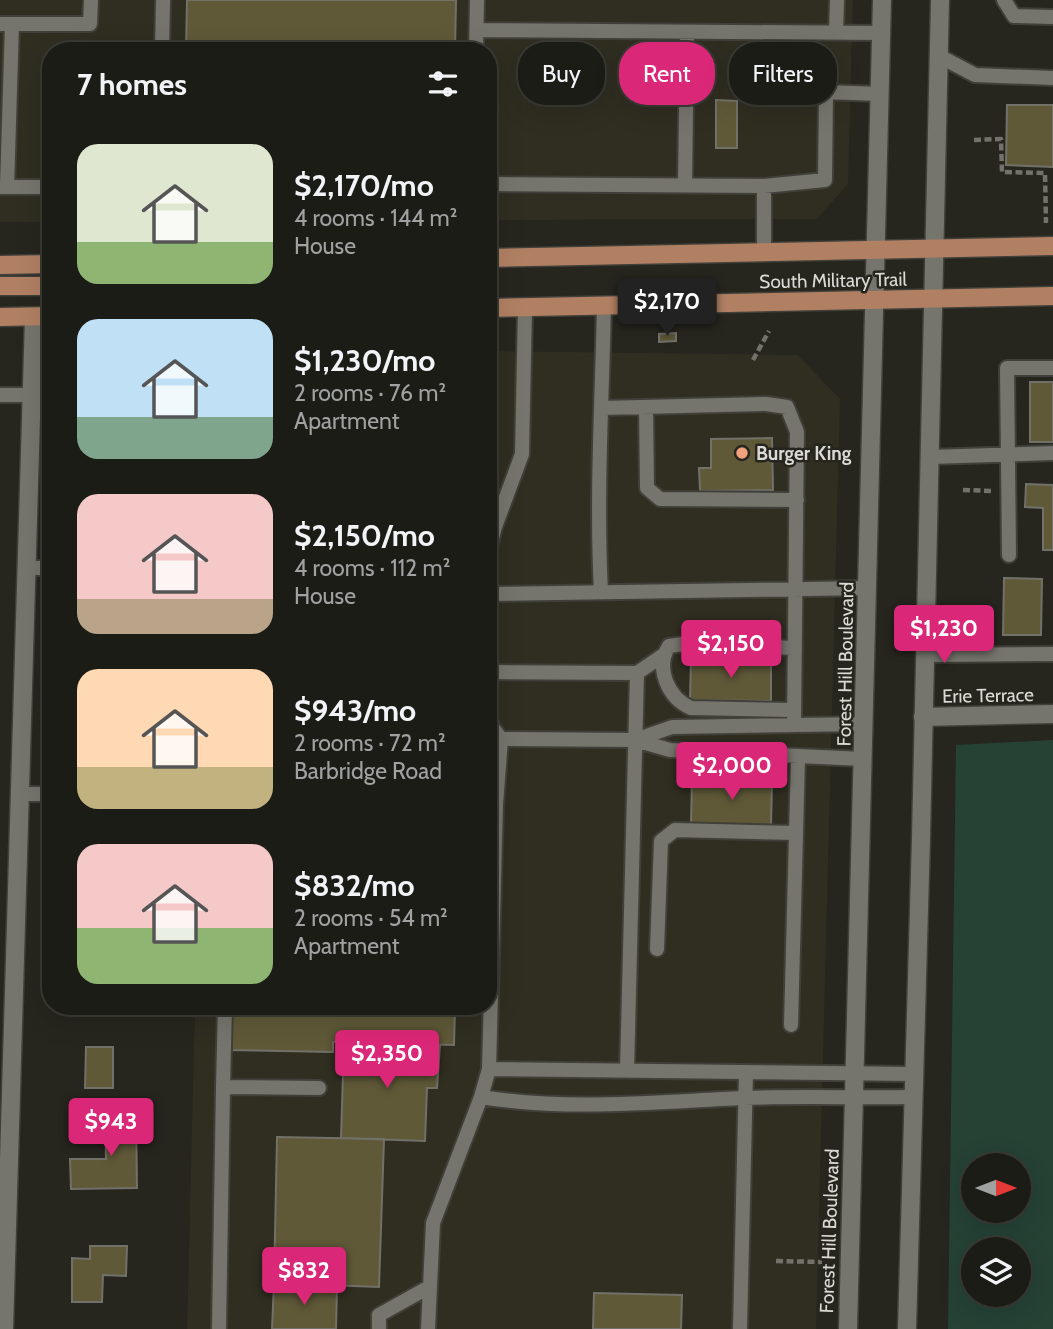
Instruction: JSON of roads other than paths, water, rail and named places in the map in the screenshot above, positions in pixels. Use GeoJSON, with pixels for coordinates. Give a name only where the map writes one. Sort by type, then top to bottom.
{"type":"FeatureCollection","features":[{"type":"Feature","properties":{"kind":"main road","name":"Forest Hill Boulevard"},"geometry":{"type":"LineString","coordinates":[[848,1329],[883,0]]}},
{"type":"Feature","properties":{"kind":"main road"},"geometry":{"type":"LineString","coordinates":[[907,1329],[940,0]]}},
{"type":"Feature","properties":{"kind":"main road","name":"South Military Trail"},"geometry":{"type":"LineString","coordinates":[[497,258],[1053,246]]}},
{"type":"Feature","properties":{"kind":"main road"},"geometry":{"type":"LineString","coordinates":[[0,265],[42,264]]}},
{"type":"Feature","properties":{"kind":"main road"},"geometry":{"type":"LineString","coordinates":[[0,286],[42,286]]}},
{"type":"Feature","properties":{"kind":"main road","name":"South Military Trail"},"geometry":{"type":"LineString","coordinates":[[497,308],[1053,296]]}},
{"type":"Feature","properties":{"kind":"main road"},"geometry":{"type":"LineString","coordinates":[[0,317],[42,316],[32,395],[4,1329]]}},
{"type":"Feature","properties":{"kind":"main road","name":"Erie Terrace"},"geometry":{"type":"LineString","coordinates":[[923,717],[1053,715]]}},
{"type":"Feature","properties":{"kind":"lane"},"geometry":{"type":"LineString","coordinates":[[42,187],[3,187],[6,24],[90,24],[90,0]]}},
{"type":"Feature","properties":{"kind":"lane"},"geometry":{"type":"LineString","coordinates":[[162,42],[163,0]]}},
{"type":"Feature","properties":{"kind":"lane"},"geometry":{"type":"LineString","coordinates":[[476,42],[477,0]]}},
{"type":"Feature","properties":{"kind":"lane"},"geometry":{"type":"LineString","coordinates":[[836,33],[837,0]]}},
{"type":"Feature","properties":{"kind":"lane"},"geometry":{"type":"LineString","coordinates":[[1004,0],[1014,16],[1053,17]]}},
{"type":"Feature","properties":{"kind":"lane"},"geometry":{"type":"LineString","coordinates":[[477,30],[882,33]]}},
{"type":"Feature","properties":{"kind":"lane"},"geometry":{"type":"LineString","coordinates":[[685,185],[687,32]]}},
{"type":"Feature","properties":{"kind":"lane"},"geometry":{"type":"LineString","coordinates":[[939,56],[975,75],[1053,78]]}},
{"type":"Feature","properties":{"kind":"lane"},"geometry":{"type":"LineString","coordinates":[[497,184],[764,186],[825,180],[826,92],[880,94]]}},
{"type":"Feature","properties":{"kind":"lane"},"geometry":{"type":"LineString","coordinates":[[764,186],[764,252]]}},
{"type":"Feature","properties":{"kind":"lane"},"geometry":{"type":"LineString","coordinates":[[601,592],[599,558],[604,306]]}},
{"type":"Feature","properties":{"kind":"lane"},"geometry":{"type":"LineString","coordinates":[[497,513],[522,454],[525,308]]}},
{"type":"Feature","properties":{"kind":"lane"},"geometry":{"type":"LineString","coordinates":[[1009,555],[1007,368],[1053,368]]}},
{"type":"Feature","properties":{"kind":"lane"},"geometry":{"type":"LineString","coordinates":[[0,395],[32,395]]}},
{"type":"Feature","properties":{"kind":"lane"},"geometry":{"type":"LineString","coordinates":[[601,408],[766,404],[787,407],[796,432],[794,717]]}},
{"type":"Feature","properties":{"kind":"lane"},"geometry":{"type":"LineString","coordinates":[[646,407],[647,488],[660,499],[796,499]]}},
{"type":"Feature","properties":{"kind":"lane"},"geometry":{"type":"LineString","coordinates":[[929,457],[1053,453]]}},
{"type":"Feature","properties":{"kind":"lane"},"geometry":{"type":"LineString","coordinates":[[27,568],[42,568]]}},
{"type":"Feature","properties":{"kind":"lane"},"geometry":{"type":"LineString","coordinates":[[497,594],[867,588]]}},
{"type":"Feature","properties":{"kind":"lane"},"geometry":{"type":"LineString","coordinates":[[497,671],[637,673],[662,656],[669,646],[683,644],[795,648]]}},
{"type":"Feature","properties":{"kind":"lane"},"geometry":{"type":"LineString","coordinates":[[925,655],[1053,654]]}},
{"type":"Feature","properties":{"kind":"lane"},"geometry":{"type":"LineString","coordinates":[[662,656],[663,673],[668,686],[680,703],[691,708],[864,724]]}},
{"type":"Feature","properties":{"kind":"lane"},"geometry":{"type":"LineString","coordinates":[[627,1071],[637,673]]}},
{"type":"Feature","properties":{"kind":"lane"},"geometry":{"type":"LineString","coordinates":[[635,740],[672,727],[794,717]]}},
{"type":"Feature","properties":{"kind":"lane"},"geometry":{"type":"LineString","coordinates":[[497,734],[500,739],[497,751]]}},
{"type":"Feature","properties":{"kind":"lane"},"geometry":{"type":"LineString","coordinates":[[500,739],[635,740],[670,750],[863,759]]}},
{"type":"Feature","properties":{"kind":"lane"},"geometry":{"type":"LineString","coordinates":[[791,1025],[798,758]]}},
{"type":"Feature","properties":{"kind":"lane"},"geometry":{"type":"LineString","coordinates":[[20,794],[42,794]]}},
{"type":"Feature","properties":{"kind":"lane"},"geometry":{"type":"LineString","coordinates":[[657,949],[661,841],[675,830],[796,833]]}},
{"type":"Feature","properties":{"kind":"lane"},"geometry":{"type":"LineString","coordinates":[[219,1329],[225,1015]]}},
{"type":"Feature","properties":{"kind":"lane"},"geometry":{"type":"LineString","coordinates":[[428,1329],[433,1223],[489,1069],[490,1015]]}},
{"type":"Feature","properties":{"kind":"lane"},"geometry":{"type":"LineString","coordinates":[[489,1069],[914,1074]]}},
{"type":"Feature","properties":{"kind":"lane"},"geometry":{"type":"LineString","coordinates":[[740,1329],[746,1073]]}},
{"type":"Feature","properties":{"kind":"lane"},"geometry":{"type":"LineString","coordinates":[[223,1087],[319,1088]]}},
{"type":"Feature","properties":{"kind":"lane"},"geometry":{"type":"LineString","coordinates":[[481,1097],[533,1103],[914,1097]]}},
{"type":"Feature","properties":{"kind":"lane"},"geometry":{"type":"LineString","coordinates":[[379,1329],[379,1315],[429,1287]]}},
{"type":"Feature","properties":{"kind":"place","name":"Burger King"},"geometry":{"type":"Point","coordinates":[742,453]}}]}
